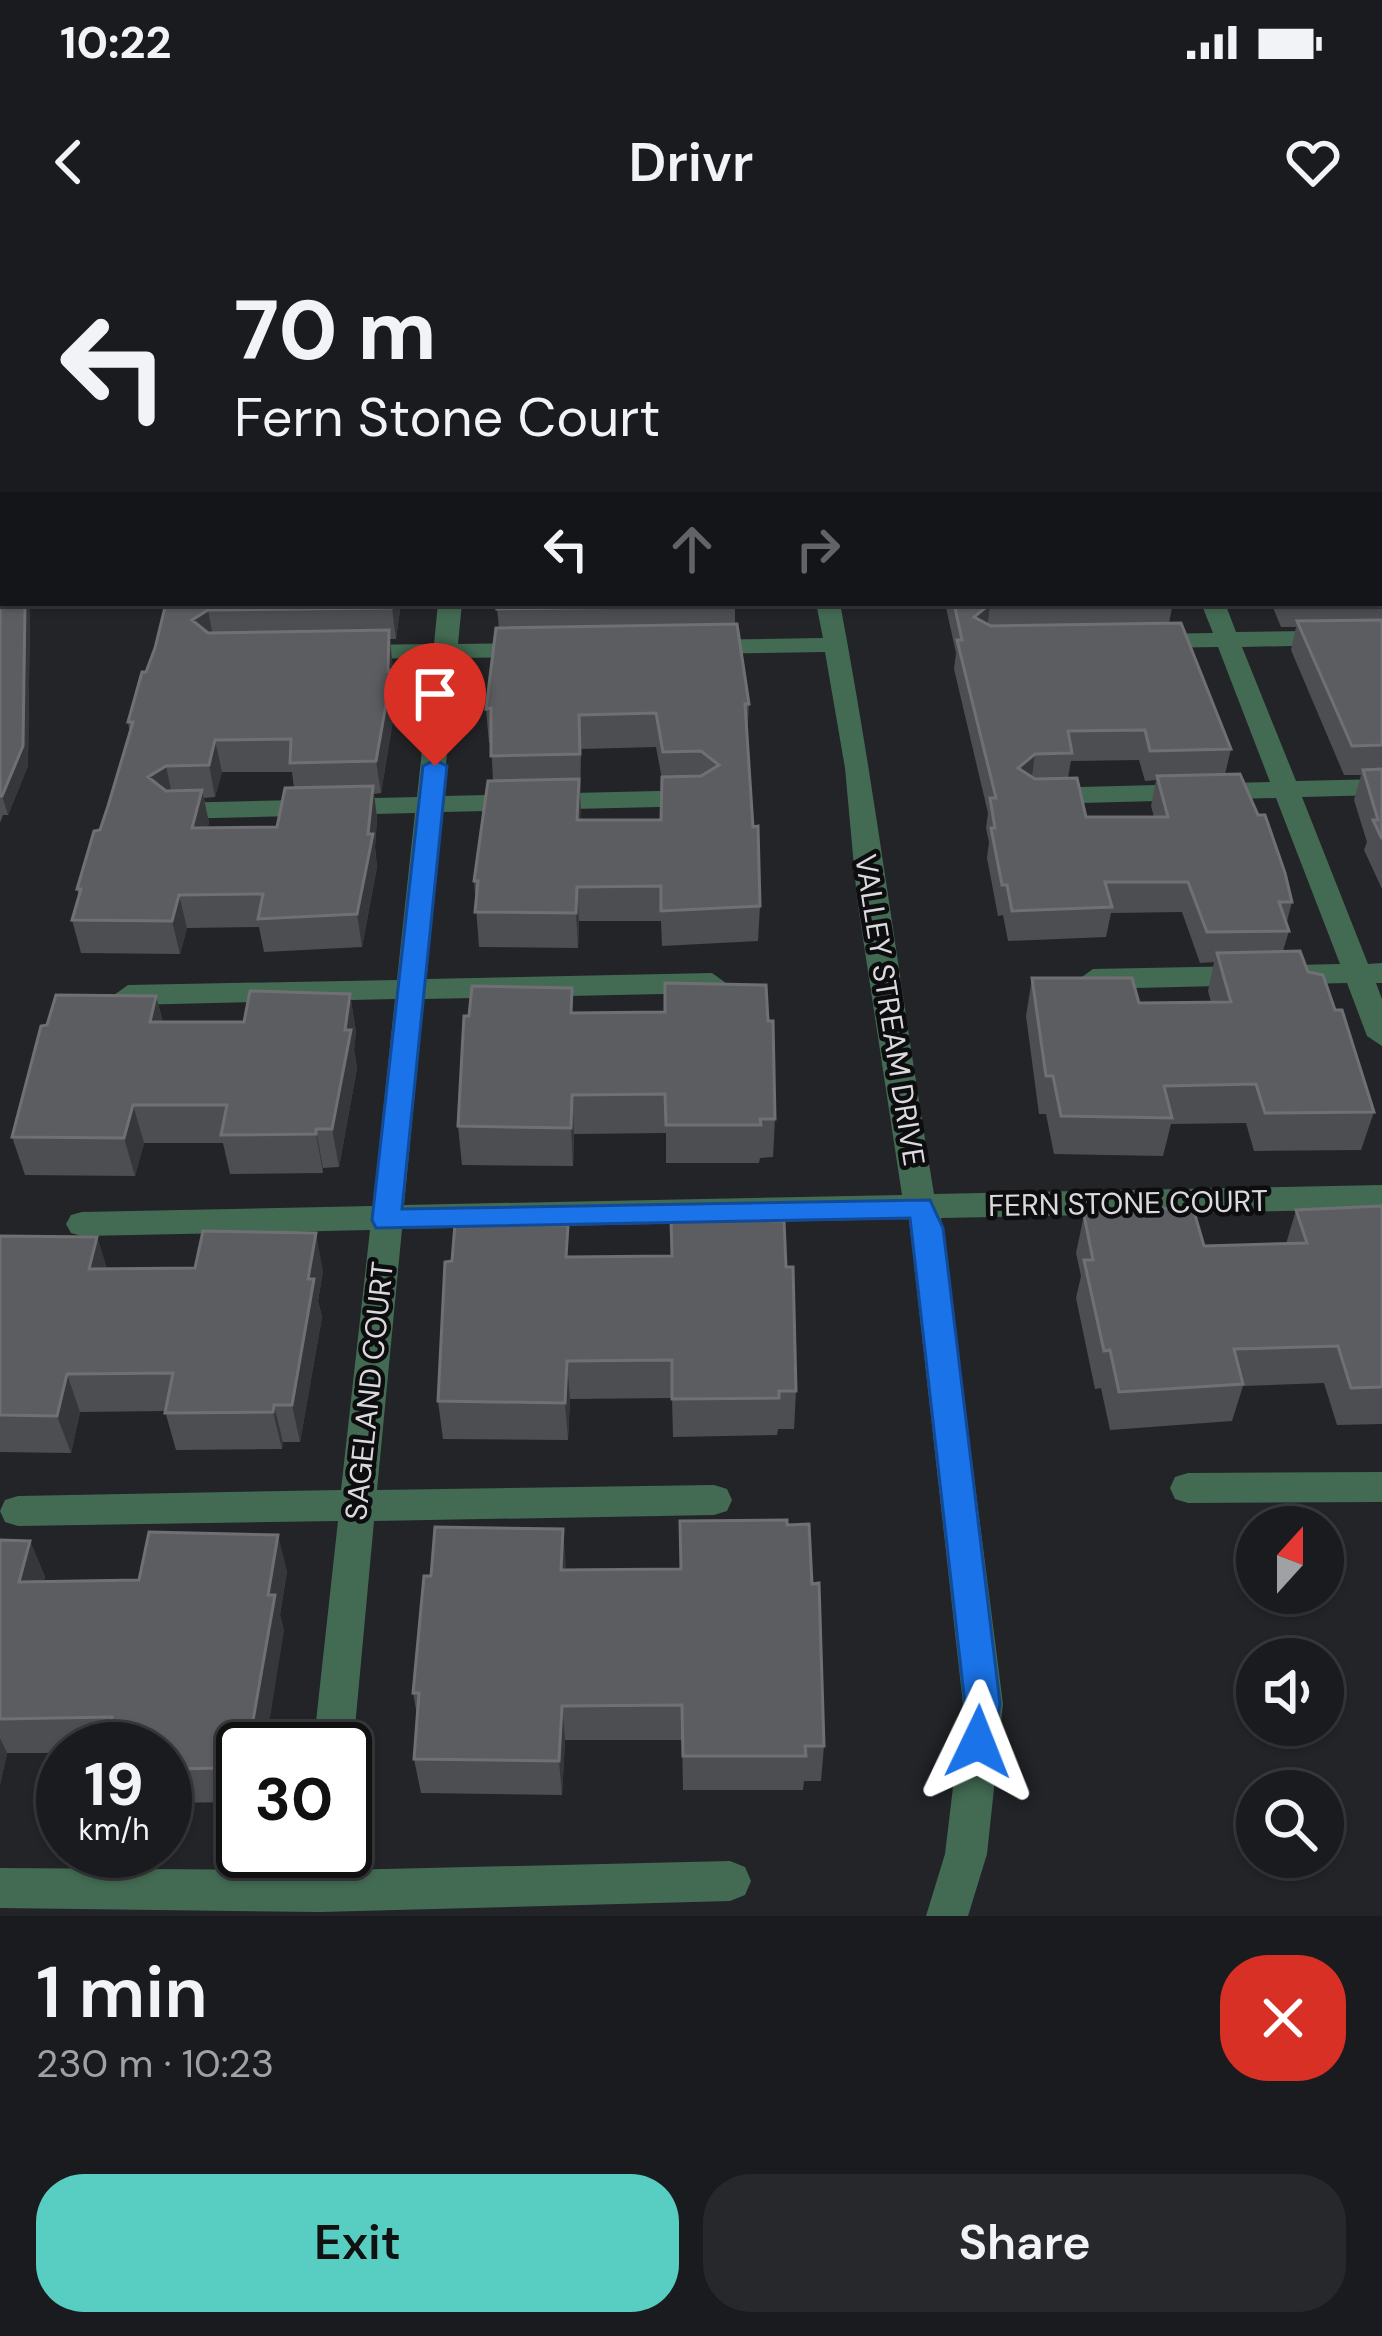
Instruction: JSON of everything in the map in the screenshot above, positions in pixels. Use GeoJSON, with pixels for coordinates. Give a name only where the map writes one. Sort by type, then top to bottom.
{"type":"FeatureCollection","features":[{"type":"Feature","properties":{"kind":"street","name":"SAGELAND COURT"},"geometry":{"type":"LineString","coordinates":[[336,1722],[450,606]]}},
{"type":"Feature","properties":{"kind":"street","name":"VALLEY STREAM DRIVE"},"geometry":{"type":"LineString","coordinates":[[829,606],[920,1207],[930,1242],[982,1704],[966,1854],[947,1916]]}},
{"type":"Feature","properties":{"kind":"street"},"geometry":{"type":"LineString","coordinates":[[1214,606],[1286,789],[1370,973],[1382,1036]]}},
{"type":"Feature","properties":{"kind":"street"},"geometry":{"type":"LineString","coordinates":[[1131,641],[1382,637]]}},
{"type":"Feature","properties":{"kind":"street"},"geometry":{"type":"LineString","coordinates":[[676,647],[836,645]]}},
{"type":"Feature","properties":{"kind":"street"},"geometry":{"type":"LineString","coordinates":[[330,652],[561,649]]}},
{"type":"Feature","properties":{"kind":"street"},"geometry":{"type":"LineString","coordinates":[[1031,796],[1382,788]]}},
{"type":"Feature","properties":{"kind":"street"},"geometry":{"type":"LineString","coordinates":[[173,811],[701,798]]}},
{"type":"Feature","properties":{"kind":"street"},"geometry":{"type":"LineString","coordinates":[[1075,980],[1370,973]]}},
{"type":"Feature","properties":{"kind":"street"},"geometry":{"type":"LineString","coordinates":[[128,995],[712,983]]}},
{"type":"Feature","properties":{"kind":"street","name":"FERN STONE COURT"},"geometry":{"type":"LineString","coordinates":[[82,1225],[1382,1197]]}},
{"type":"Feature","properties":{"kind":"street"},"geometry":{"type":"LineString","coordinates":[[1188,1488],[1382,1486]]}},
{"type":"Feature","properties":{"kind":"street"},"geometry":{"type":"LineString","coordinates":[[18,1511],[714,1500]]}},
{"type":"Feature","properties":{"kind":"street"},"geometry":{"type":"LineString","coordinates":[[372,1872],[730,1881]]}},
{"type":"Feature","properties":{"kind":"street"},"geometry":{"type":"LineString","coordinates":[[0,1888],[216,1877]]}},
{"type":"Feature","properties":{"kind":"building"},"geometry":{"type":"Polygon","coordinates":[[[0,606],[25,606],[23,746],[0,796],[0,606]]]}},
{"type":"Feature","properties":{"kind":"building"},"geometry":{"type":"Polygon","coordinates":[[[165,606],[392,606],[208,610],[192,620],[208,633],[389,630],[388,671],[392,670],[376,761],[290,763],[291,739],[215,740],[209,765],[166,766],[148,777],[166,791],[202,790],[192,828],[277,827],[285,788],[373,786],[368,834],[373,834],[357,914],[258,919],[263,894],[179,895],[172,921],[72,920],[94,831],[100,830],[133,722],[128,722],[142,672],[155,648],[165,606]]]}},
{"type":"Feature","properties":{"kind":"building"},"geometry":{"type":"Polygon","coordinates":[[[498,606],[735,606],[497,609],[498,606]]]}},
{"type":"Feature","properties":{"kind":"building"},"geometry":{"type":"Polygon","coordinates":[[[955,606],[988,606],[974,617],[991,626],[1181,623],[1231,749],[1150,751],[1145,730],[1068,731],[1072,753],[1035,754],[1018,768],[1035,779],[1077,778],[1086,817],[1168,817],[1157,776],[1240,774],[1258,815],[1265,815],[1285,873],[1292,902],[1279,902],[1289,931],[1207,932],[1188,882],[1105,882],[1112,907],[1012,911],[991,828],[995,828],[990,798],[996,798],[957,640],[962,640],[955,606]]]}},
{"type":"Feature","properties":{"kind":"building"},"geometry":{"type":"Polygon","coordinates":[[[1382,620],[1382,745],[1352,746],[1297,621],[1382,620]]]}},
{"type":"Feature","properties":{"kind":"building"},"geometry":{"type":"Polygon","coordinates":[[[737,624],[749,704],[745,704],[753,827],[758,826],[760,906],[661,911],[661,886],[577,887],[576,913],[475,912],[478,881],[474,881],[488,781],[579,779],[577,820],[661,820],[662,777],[701,776],[719,765],[701,751],[663,752],[656,713],[579,715],[580,754],[491,756],[491,708],[486,709],[496,628],[737,624]]]}},
{"type":"Feature","properties":{"kind":"building"},"geometry":{"type":"Polygon","coordinates":[[[1382,769],[1382,839],[1373,820],[1378,820],[1363,770],[1382,769]]]}},
{"type":"Feature","properties":{"kind":"building"},"geometry":{"type":"Polygon","coordinates":[[[1300,951],[1308,972],[1323,975],[1335,1010],[1342,1010],[1374,1112],[1265,1113],[1256,1084],[1164,1086],[1172,1118],[1061,1116],[1053,1076],[1046,1076],[1032,978],[1132,978],[1139,1003],[1231,1002],[1217,953],[1300,951]]]}},
{"type":"Feature","properties":{"kind":"building"},"geometry":{"type":"Polygon","coordinates":[[[665,983],[766,985],[768,1021],[773,1021],[775,1119],[760,1119],[761,1125],[666,1125],[665,1094],[572,1095],[571,1128],[458,1126],[464,1016],[469,1016],[472,986],[572,988],[571,1013],[665,1012],[665,983]]]}},
{"type":"Feature","properties":{"kind":"building"},"geometry":{"type":"Polygon","coordinates":[[[250,991],[350,994],[345,1030],[351,1030],[332,1129],[316,1129],[316,1134],[221,1135],[227,1105],[133,1105],[124,1138],[12,1137],[41,1026],[47,1025],[56,995],[156,996],[150,1022],[244,1022],[250,991]]]}},
{"type":"Feature","properties":{"kind":"building"},"geometry":{"type":"Polygon","coordinates":[[[1382,1206],[1382,1387],[1351,1388],[1338,1346],[1234,1349],[1243,1384],[1119,1392],[1110,1350],[1104,1351],[1084,1260],[1093,1260],[1084,1215],[1095,1214],[1094,1210],[1193,1208],[1204,1246],[1307,1243],[1296,1210],[1382,1206]]]}},
{"type":"Feature","properties":{"kind":"building"},"geometry":{"type":"Polygon","coordinates":[[[671,1219],[784,1221],[786,1267],[793,1267],[796,1391],[779,1391],[779,1398],[672,1399],[672,1360],[567,1361],[565,1403],[438,1401],[445,1262],[452,1261],[455,1224],[568,1225],[566,1257],[672,1256],[671,1219]]]}},
{"type":"Feature","properties":{"kind":"building"},"geometry":{"type":"Polygon","coordinates":[[[203,1231],[316,1233],[308,1279],[314,1279],[292,1405],[274,1405],[273,1412],[165,1413],[173,1373],[67,1374],[57,1416],[0,1415],[0,1236],[97,1237],[89,1269],[195,1268],[203,1231]]]}},
{"type":"Feature","properties":{"kind":"building"},"geometry":{"type":"Polygon","coordinates":[[[787,1520],[787,1525],[809,1524],[812,1584],[819,1583],[824,1746],[805,1746],[806,1756],[683,1756],[682,1705],[562,1706],[559,1761],[414,1759],[419,1693],[413,1693],[424,1576],[431,1576],[435,1527],[563,1529],[561,1570],[681,1569],[680,1521],[787,1520]]]}},
{"type":"Feature","properties":{"kind":"building"},"geometry":{"type":"Polygon","coordinates":[[[149,1532],[278,1535],[268,1595],[275,1595],[253,1722],[216,1722],[216,1768],[192,1769],[192,1722],[111,1722],[112,1717],[0,1719],[0,1540],[30,1541],[19,1582],[139,1580],[149,1532]]]}},
{"type":"Feature","properties":{"kind":"route"},"geometry":{"type":"LineString","coordinates":[[435,766],[387,1220],[920,1207],[928,1228],[970,1589],[982,1704],[978,1742]]}}]}
